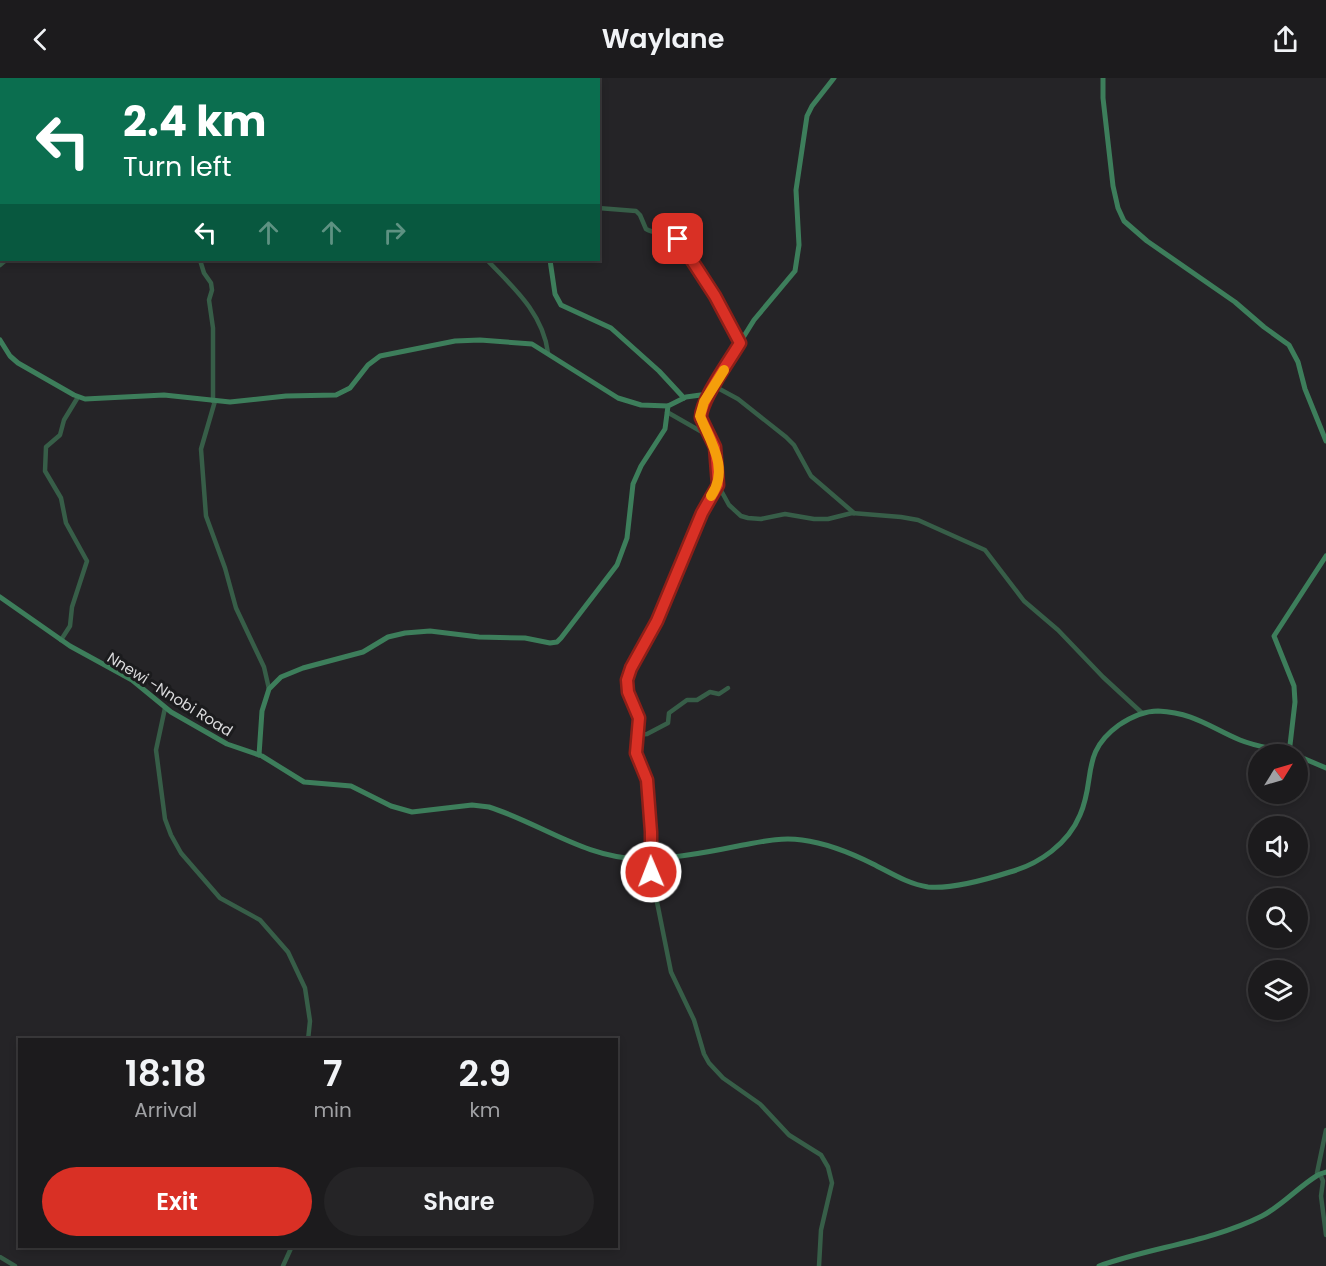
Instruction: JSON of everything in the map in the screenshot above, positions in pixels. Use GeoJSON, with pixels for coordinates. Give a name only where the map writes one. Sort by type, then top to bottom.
{"type":"FeatureCollection","features":[{"type":"Feature","properties":{"kind":"main road"},"geometry":{"type":"LineString","coordinates":[[259,755],[262,711],[268,689],[277,680],[297,670],[363,652],[388,637],[405,633],[430,631],[557,642],[596,595],[617,565],[627,538],[632,485],[641,466],[665,429],[668,409],[684,398],[708,394],[763,309],[795,271],[799,245],[796,190],[807,116],[834,78]]}},
{"type":"Feature","properties":{"kind":"main road"},"geometry":{"type":"LineString","coordinates":[[1103,78],[1113,186],[1118,208],[1124,221],[1147,241],[1235,302],[1289,345],[1298,362],[1325,444]]}},
{"type":"Feature","properties":{"kind":"main road"},"geometry":{"type":"LineString","coordinates":[[550,261],[555,294],[561,305],[611,328],[659,371],[684,398]]}},
{"type":"Feature","properties":{"kind":"main road"},"geometry":{"type":"LineString","coordinates":[[0,340],[10,356],[18,363],[78,397],[89,399],[170,395],[214,401],[336,395],[353,385],[368,365],[380,356],[456,341],[527,343],[538,346],[618,398],[636,405],[668,409]]}},
{"type":"Feature","properties":{"kind":"main road"},"geometry":{"type":"LineString","coordinates":[[1290,744],[1295,693],[1292,678],[1273,638],[1326,556]]}},
{"type":"Feature","properties":{"kind":"main road","name":"Nnewi -Nnobi Road"},"geometry":{"type":"LineString","coordinates":[[0,597],[60,640],[132,680],[165,708],[227,744],[259,755],[304,782],[351,786],[404,810],[421,811],[472,805],[489,807],[597,852],[622,858],[651,858],[726,849],[764,840],[784,839],[810,841],[827,846],[909,882],[927,886],[960,883],[1011,872],[1046,855],[1071,830],[1083,807],[1092,761],[1100,744],[1118,726],[1142,713]]}},
{"type":"Feature","properties":{"kind":"main road"},"geometry":{"type":"LineString","coordinates":[[1142,713],[1157,711],[1197,718],[1241,740],[1256,744]]}},
{"type":"Feature","properties":{"kind":"main road"},"geometry":{"type":"LineString","coordinates":[[1308,761],[1326,768]]}},
{"type":"Feature","properties":{"kind":"main road"},"geometry":{"type":"LineString","coordinates":[[1098,1266],[1131,1255],[1204,1238],[1256,1218],[1274,1209],[1319,1173]]}},
{"type":"Feature","properties":{"kind":"street"},"geometry":{"type":"LineString","coordinates":[[600,208],[636,211],[646,229],[672,235],[678,239],[715,296],[740,343]]}},
{"type":"Feature","properties":{"kind":"street"},"geometry":{"type":"LineString","coordinates":[[201,261],[204,273],[211,283],[212,290],[209,300],[213,328],[214,401],[201,449],[206,516],[225,568],[236,608],[264,667],[268,689]]}},
{"type":"Feature","properties":{"kind":"street"},"geometry":{"type":"LineString","coordinates":[[488,261],[514,286],[534,315],[546,339],[548,353]]}},
{"type":"Feature","properties":{"kind":"street"},"geometry":{"type":"LineString","coordinates":[[714,386],[738,399],[786,437],[794,445],[811,476],[854,513]]}},
{"type":"Feature","properties":{"kind":"street"},"geometry":{"type":"LineString","coordinates":[[708,394],[700,416],[712,439],[717,455],[718,485],[729,505],[741,516],[761,519],[790,514],[822,520],[854,513],[918,520],[987,552],[1028,604],[1058,630],[1142,713]]}},
{"type":"Feature","properties":{"kind":"street"},"geometry":{"type":"LineString","coordinates":[[60,640],[70,626],[72,607],[87,561],[66,523],[61,498],[46,475],[45,451],[48,444],[60,435],[64,420],[78,397]]}},
{"type":"Feature","properties":{"kind":"street"},"geometry":{"type":"LineString","coordinates":[[668,409],[708,434]]}},
{"type":"Feature","properties":{"kind":"street"},"geometry":{"type":"LineString","coordinates":[[718,485],[699,519],[657,621],[628,676],[628,692],[639,718],[636,753],[647,780],[651,872],[666,957],[694,1020],[704,1054],[717,1072],[760,1104],[789,1135],[821,1155],[828,1167],[832,1183],[821,1230],[819,1266]]}},
{"type":"Feature","properties":{"kind":"street"},"geometry":{"type":"LineString","coordinates":[[638,735],[651,732],[668,723],[669,713],[687,700],[698,700],[710,692],[719,694],[728,688]]}},
{"type":"Feature","properties":{"kind":"street"},"geometry":{"type":"LineString","coordinates":[[165,708],[156,750],[165,819],[171,835],[181,853],[220,898],[260,920],[288,951],[305,988],[310,1021],[308,1038]]}},
{"type":"Feature","properties":{"kind":"street"},"geometry":{"type":"LineString","coordinates":[[1326,1130],[1319,1173],[1323,1181],[1321,1196],[1326,1235]]}},
{"type":"Feature","properties":{"kind":"street"},"geometry":{"type":"LineString","coordinates":[[283,1266],[291,1248]]}},
{"type":"Feature","properties":{"kind":"street"},"geometry":{"type":"LineString","coordinates":[[1,1259],[15,1266]]}},
{"type":"Feature","properties":{"kind":"slow traffic"},"geometry":{"type":"LineString","coordinates":[[711,496],[718,485],[717,455],[713,441],[700,416],[708,394],[724,370]]}},
{"type":"Feature","properties":{"kind":"route"},"geometry":{"type":"LineString","coordinates":[[651,872],[647,780],[636,753],[639,718],[628,692],[627,680],[631,668],[657,621],[702,513],[718,485],[717,455],[700,413],[708,394],[740,343],[715,296],[678,239]]}}]}
